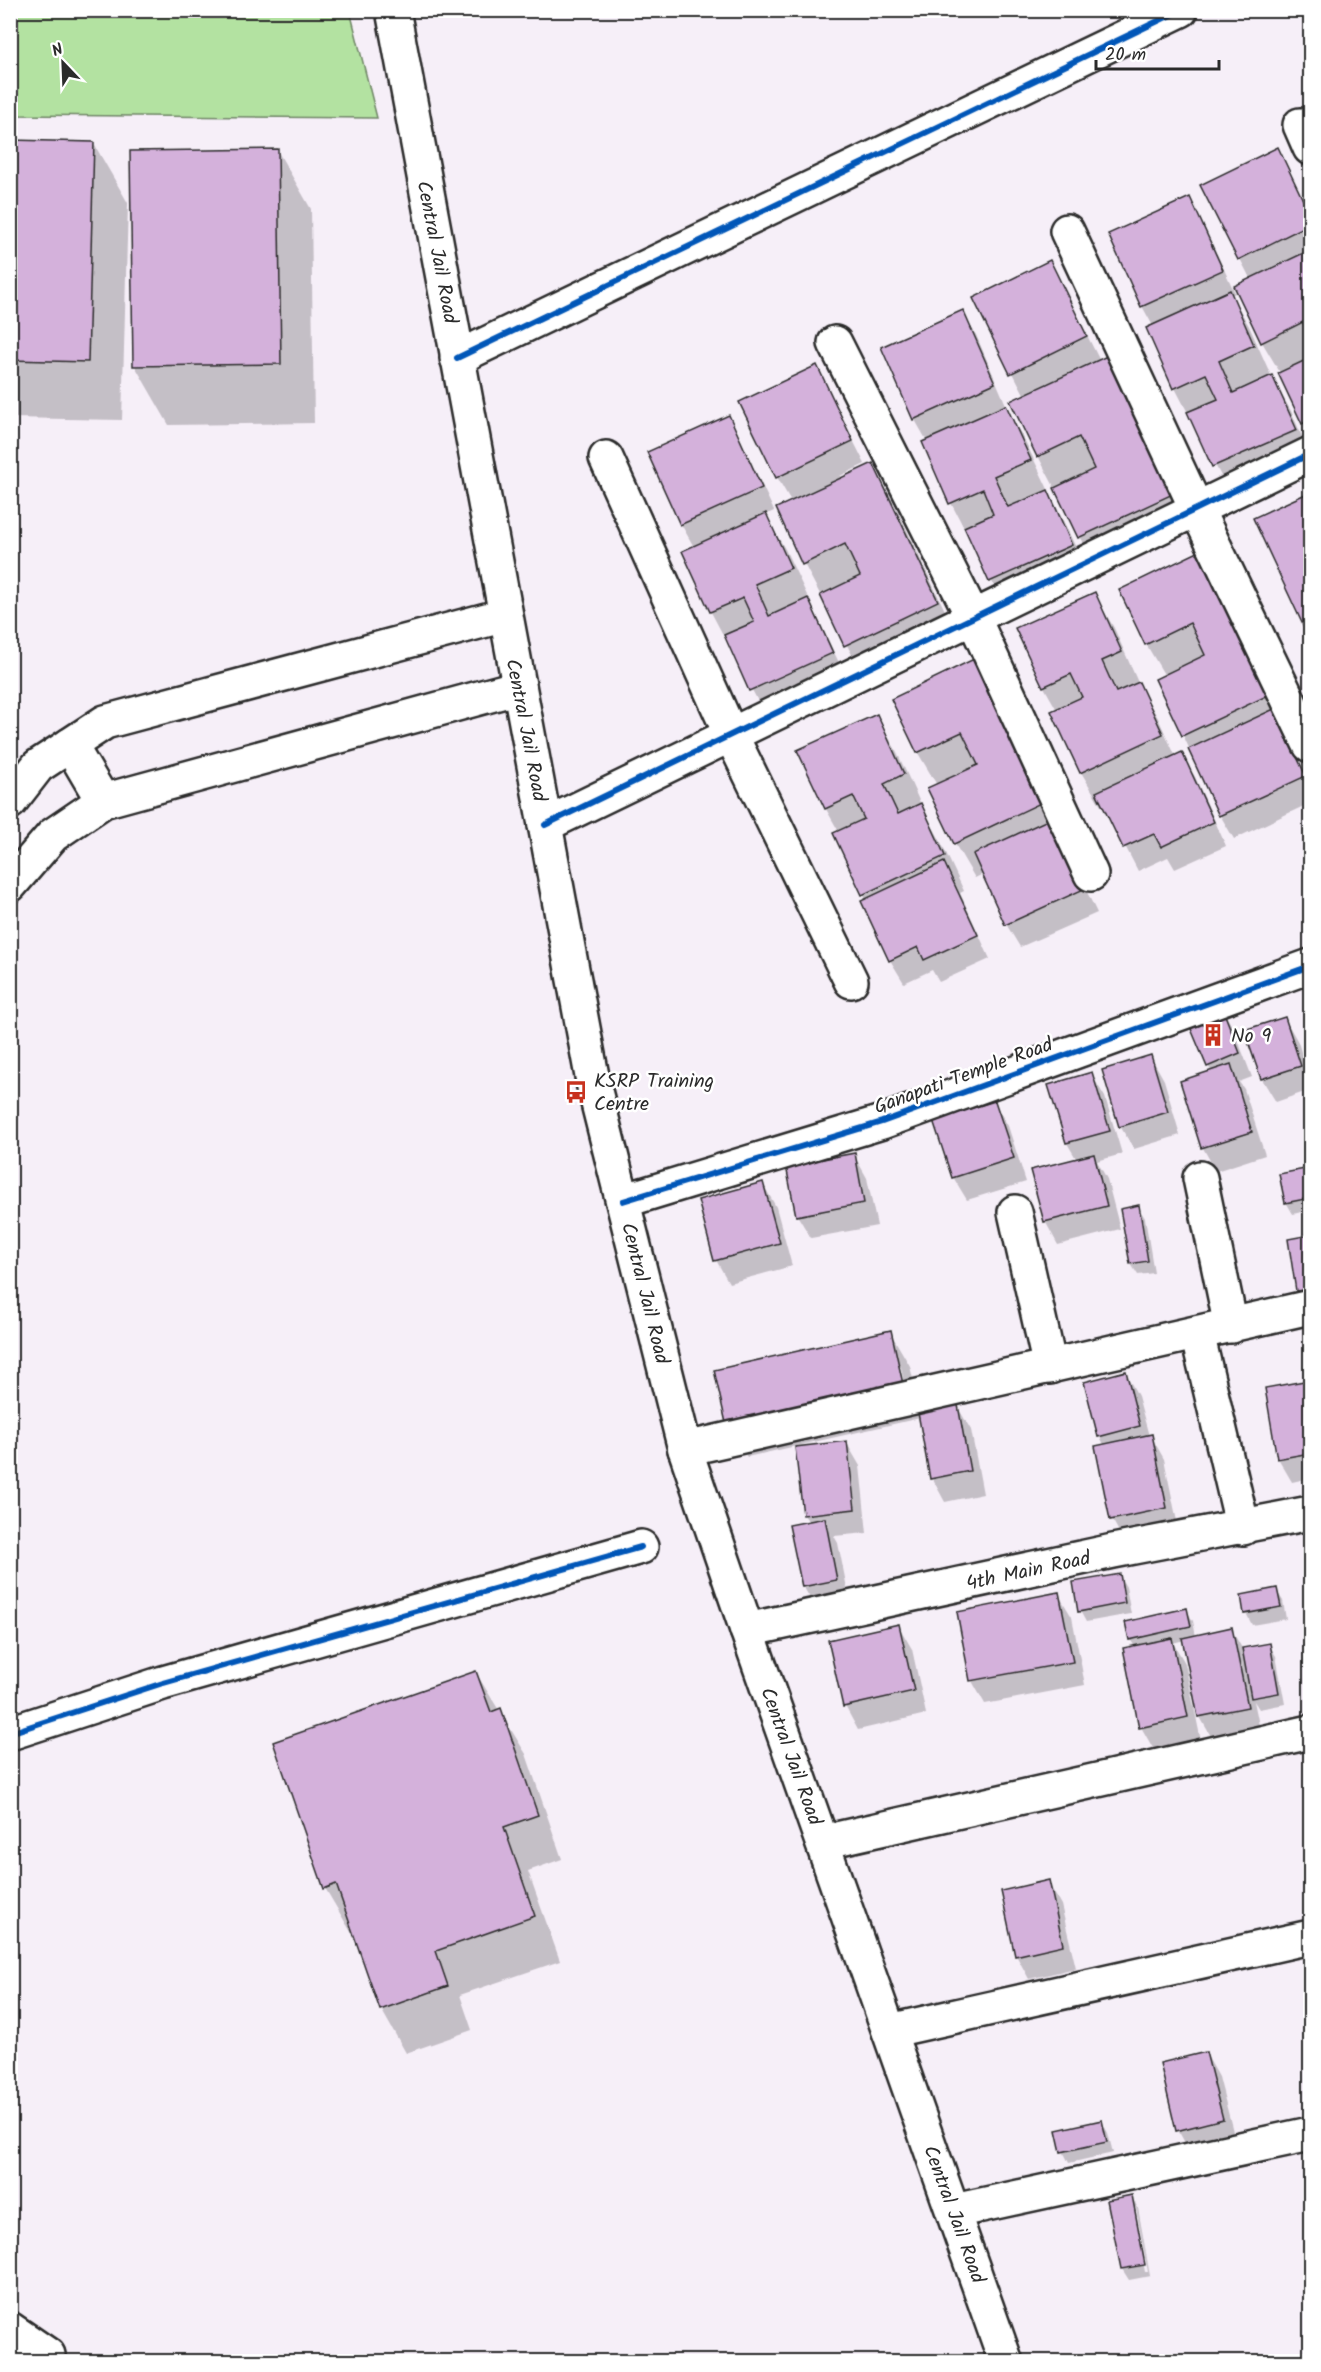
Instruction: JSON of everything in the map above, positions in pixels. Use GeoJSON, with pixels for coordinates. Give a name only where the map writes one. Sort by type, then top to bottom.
{"type":"FeatureCollection","features":[{"type":"Feature","properties":{"kind":"street","name":"Central Jail Road"},"geometry":{"type":"LineString","coordinates":[[393,10],[594,1087],[685,1449],[1006,2361]]}},
{"type":"Feature","properties":{"kind":"street"},"geometry":{"type":"LineString","coordinates":[[457,358],[1181,10]]}},
{"type":"Feature","properties":{"kind":"street"},"geometry":{"type":"LineString","coordinates":[[1067,231],[1197,510],[1311,745]]}},
{"type":"Feature","properties":{"kind":"street"},"geometry":{"type":"LineString","coordinates":[[835,343],[973,617],[1091,874]]}},
{"type":"Feature","properties":{"kind":"street"},"geometry":{"type":"LineString","coordinates":[[545,825],[1311,454]]}},
{"type":"Feature","properties":{"kind":"street"},"geometry":{"type":"LineString","coordinates":[[606,458],[731,735],[851,981]]}},
{"type":"Feature","properties":{"kind":"street"},"geometry":{"type":"LineString","coordinates":[[10,802],[38,766],[105,722],[505,615]]}},
{"type":"Feature","properties":{"kind":"street"},"geometry":{"type":"LineString","coordinates":[[10,885],[53,836],[103,801],[519,687]]}},
{"type":"Feature","properties":{"kind":"street"},"geometry":{"type":"LineString","coordinates":[[70,745],[103,801]]}},
{"type":"Feature","properties":{"kind":"street","name":"Ganapati Temple Road"},"geometry":{"type":"LineString","coordinates":[[623,1201],[882,1122],[1311,966]]}},
{"type":"Feature","properties":{"kind":"street"},"geometry":{"type":"LineString","coordinates":[[1200,1178],[1231,1326]]}},
{"type":"Feature","properties":{"kind":"street"},"geometry":{"type":"LineString","coordinates":[[1015,1212],[1050,1367]]}},
{"type":"Feature","properties":{"kind":"street"},"geometry":{"type":"LineString","coordinates":[[685,1449],[1311,1307]]}},
{"type":"Feature","properties":{"kind":"street"},"geometry":{"type":"LineString","coordinates":[[1197,1333],[1243,1528]]}},
{"type":"Feature","properties":{"kind":"street","name":"4th Main Road"},"geometry":{"type":"LineString","coordinates":[[747,1630],[1113,1551],[1243,1528],[1311,1513]]}},
{"type":"Feature","properties":{"kind":"street"},"geometry":{"type":"LineString","coordinates":[[10,1733],[163,1683],[641,1547]]}},
{"type":"Feature","properties":{"kind":"street"},"geometry":{"type":"LineString","coordinates":[[823,1842],[1311,1732]]}},
{"type":"Feature","properties":{"kind":"street"},"geometry":{"type":"LineString","coordinates":[[889,2031],[1311,1937]]}},
{"type":"Feature","properties":{"kind":"street"},"geometry":{"type":"LineString","coordinates":[[954,2211],[1311,2134]]}},
{"type":"Feature","properties":{"kind":"street"},"geometry":{"type":"LineString","coordinates":[[10,2329],[48,2355]]}},
{"type":"Feature","properties":{"kind":"green space"},"geometry":{"type":"Polygon","coordinates":[[[11,11],[350,11],[377,118],[11,115],[11,11]]]}},
{"type":"Feature","properties":{"kind":"building"},"geometry":{"type":"Polygon","coordinates":[[[10,140],[94,142],[88,362],[10,360],[10,140]]]}},
{"type":"Feature","properties":{"kind":"building"},"geometry":{"type":"Polygon","coordinates":[[[1278,147],[1310,215],[1310,224],[1238,260],[1200,185],[1278,147]]]}},
{"type":"Feature","properties":{"kind":"building"},"geometry":{"type":"Polygon","coordinates":[[[278,149],[281,364],[133,366],[130,151],[278,149]]]}},
{"type":"Feature","properties":{"kind":"building"},"geometry":{"type":"Polygon","coordinates":[[[1190,197],[1223,270],[1141,307],[1108,234],[1190,197]]]}},
{"type":"Feature","properties":{"kind":"building"},"geometry":{"type":"Polygon","coordinates":[[[1310,250],[1310,338],[1303,322],[1261,343],[1234,286],[1310,250]]]}},
{"type":"Feature","properties":{"kind":"building"},"geometry":{"type":"Polygon","coordinates":[[[1050,260],[1087,336],[1010,374],[973,298],[1050,260]]]}},
{"type":"Feature","properties":{"kind":"building"},"geometry":{"type":"Polygon","coordinates":[[[1230,290],[1254,345],[1219,361],[1233,393],[1272,375],[1297,430],[1212,467],[1187,412],[1218,399],[1206,374],[1173,389],[1146,328],[1230,290]]]}},
{"type":"Feature","properties":{"kind":"building"},"geometry":{"type":"Polygon","coordinates":[[[963,310],[995,383],[913,420],[881,347],[963,310]]]}},
{"type":"Feature","properties":{"kind":"building"},"geometry":{"type":"Polygon","coordinates":[[[1107,356],[1173,494],[1078,538],[1054,488],[1094,469],[1079,437],[1037,457],[1010,401],[1107,356]]]}},
{"type":"Feature","properties":{"kind":"building"},"geometry":{"type":"Polygon","coordinates":[[[1310,358],[1310,420],[1302,424],[1278,373],[1310,358]]]}},
{"type":"Feature","properties":{"kind":"building"},"geometry":{"type":"Polygon","coordinates":[[[817,365],[853,441],[776,478],[739,402],[817,365]]]}},
{"type":"Feature","properties":{"kind":"building"},"geometry":{"type":"Polygon","coordinates":[[[1006,405],[1031,460],[994,476],[1008,507],[1048,490],[1072,545],[989,582],[964,527],[993,514],[983,489],[949,504],[922,442],[1006,405]]]}},
{"type":"Feature","properties":{"kind":"building"},"geometry":{"type":"Polygon","coordinates":[[[729,415],[762,488],[680,525],[647,452],[729,415]]]}},
{"type":"Feature","properties":{"kind":"building"},"geometry":{"type":"Polygon","coordinates":[[[873,463],[938,601],[844,646],[820,595],[860,576],[845,544],[802,565],[776,508],[873,463]]]}},
{"type":"Feature","properties":{"kind":"building"},"geometry":{"type":"Polygon","coordinates":[[[1310,492],[1310,640],[1253,518],[1310,492]]]}},
{"type":"Feature","properties":{"kind":"building"},"geometry":{"type":"Polygon","coordinates":[[[766,513],[791,568],[755,584],[769,616],[808,598],[833,653],[749,691],[724,635],[754,622],[743,598],[710,612],[682,551],[766,513]]]}},
{"type":"Feature","properties":{"kind":"building"},"geometry":{"type":"Polygon","coordinates":[[[1204,549],[1273,693],[1182,736],[1155,679],[1205,655],[1190,623],[1145,645],[1119,590],[1204,549]]]}},
{"type":"Feature","properties":{"kind":"building"},"geometry":{"type":"Polygon","coordinates":[[[1095,592],[1122,652],[1102,661],[1116,692],[1139,682],[1163,734],[1080,773],[1051,711],[1082,697],[1071,674],[1043,687],[1015,628],[1095,592]]]}},
{"type":"Feature","properties":{"kind":"building"},"geometry":{"type":"Polygon","coordinates":[[[976,658],[1045,801],[954,844],[927,788],[978,765],[962,732],[917,753],[891,699],[976,658]]]}},
{"type":"Feature","properties":{"kind":"building"},"geometry":{"type":"Polygon","coordinates":[[[1274,709],[1306,776],[1219,816],[1188,749],[1274,709]]]}},
{"type":"Feature","properties":{"kind":"building"},"geometry":{"type":"Polygon","coordinates":[[[877,714],[904,774],[884,784],[898,814],[921,803],[945,856],[862,895],[833,833],[864,819],[853,796],[825,809],[797,750],[877,714]]]}},
{"type":"Feature","properties":{"kind":"building"},"geometry":{"type":"Polygon","coordinates":[[[1182,752],[1214,822],[1161,847],[1154,834],[1123,848],[1096,792],[1182,752]]]}},
{"type":"Feature","properties":{"kind":"building"},"geometry":{"type":"Polygon","coordinates":[[[1052,818],[1084,889],[1005,925],[973,854],[1052,818]]]}},
{"type":"Feature","properties":{"kind":"building"},"geometry":{"type":"Polygon","coordinates":[[[944,862],[978,935],[924,960],[918,947],[889,961],[861,901],[944,862]]]}},
{"type":"Feature","properties":{"kind":"building","name":"No 9"},"geometry":{"type":"Polygon","coordinates":[[[1221,1005],[1240,1053],[1207,1067],[1186,1017],[1221,1005]]]}},
{"type":"Feature","properties":{"kind":"building"},"geometry":{"type":"Polygon","coordinates":[[[1285,1017],[1301,1066],[1261,1079],[1244,1030],[1285,1017]]]}},
{"type":"Feature","properties":{"kind":"building"},"geometry":{"type":"Polygon","coordinates":[[[1151,1055],[1168,1112],[1119,1127],[1102,1070],[1151,1055]]]}},
{"type":"Feature","properties":{"kind":"building"},"geometry":{"type":"Polygon","coordinates":[[[1231,1064],[1252,1132],[1201,1148],[1180,1081],[1231,1064]]]}},
{"type":"Feature","properties":{"kind":"building"},"geometry":{"type":"Polygon","coordinates":[[[1092,1072],[1110,1131],[1066,1143],[1048,1085],[1092,1072]]]}},
{"type":"Feature","properties":{"kind":"building"},"geometry":{"type":"Polygon","coordinates":[[[995,1101],[1014,1158],[952,1178],[933,1120],[995,1101]]]}},
{"type":"Feature","properties":{"kind":"building"},"geometry":{"type":"Polygon","coordinates":[[[855,1153],[864,1203],[796,1216],[786,1166],[855,1153]]]}},
{"type":"Feature","properties":{"kind":"building"},"geometry":{"type":"Polygon","coordinates":[[[1094,1154],[1107,1206],[1044,1222],[1030,1170],[1094,1154]]]}},
{"type":"Feature","properties":{"kind":"building"},"geometry":{"type":"Polygon","coordinates":[[[1310,1168],[1310,1198],[1285,1203],[1279,1174],[1310,1168]]]}},
{"type":"Feature","properties":{"kind":"building"},"geometry":{"type":"Polygon","coordinates":[[[763,1182],[780,1243],[714,1261],[698,1200],[763,1182]]]}},
{"type":"Feature","properties":{"kind":"building"},"geometry":{"type":"Polygon","coordinates":[[[1139,1205],[1148,1261],[1130,1264],[1120,1209],[1139,1205]]]}},
{"type":"Feature","properties":{"kind":"building"},"geometry":{"type":"Polygon","coordinates":[[[1310,1235],[1310,1289],[1296,1291],[1288,1239],[1310,1235]]]}},
{"type":"Feature","properties":{"kind":"building"},"geometry":{"type":"Polygon","coordinates":[[[891,1330],[903,1384],[726,1423],[714,1370],[891,1330]]]}},
{"type":"Feature","properties":{"kind":"building"},"geometry":{"type":"Polygon","coordinates":[[[1126,1371],[1140,1426],[1098,1437],[1084,1382],[1126,1371]]]}},
{"type":"Feature","properties":{"kind":"building"},"geometry":{"type":"Polygon","coordinates":[[[1310,1380],[1310,1453],[1277,1459],[1265,1388],[1310,1380]]]}},
{"type":"Feature","properties":{"kind":"building"},"geometry":{"type":"Polygon","coordinates":[[[958,1405],[970,1471],[930,1479],[918,1413],[958,1405]]]}},
{"type":"Feature","properties":{"kind":"building"},"geometry":{"type":"Polygon","coordinates":[[[1152,1434],[1167,1508],[1110,1520],[1095,1446],[1152,1434]]]}},
{"type":"Feature","properties":{"kind":"building"},"geometry":{"type":"Polygon","coordinates":[[[847,1441],[855,1509],[803,1515],[795,1447],[847,1441]]]}},
{"type":"Feature","properties":{"kind":"building"},"geometry":{"type":"Polygon","coordinates":[[[825,1518],[837,1580],[802,1587],[789,1525],[825,1518]]]}},
{"type":"Feature","properties":{"kind":"building"},"geometry":{"type":"Polygon","coordinates":[[[1120,1574],[1125,1603],[1078,1612],[1073,1582],[1120,1574]]]}},
{"type":"Feature","properties":{"kind":"building"},"geometry":{"type":"Polygon","coordinates":[[[1277,1588],[1281,1607],[1244,1614],[1241,1595],[1277,1588]]]}},
{"type":"Feature","properties":{"kind":"building"},"geometry":{"type":"Polygon","coordinates":[[[1059,1592],[1073,1662],[970,1681],[957,1612],[1059,1592]]]}},
{"type":"Feature","properties":{"kind":"building"},"geometry":{"type":"Polygon","coordinates":[[[1187,1608],[1191,1626],[1129,1640],[1125,1622],[1187,1608]]]}},
{"type":"Feature","properties":{"kind":"building"},"geometry":{"type":"Polygon","coordinates":[[[899,1624],[914,1691],[843,1707],[828,1640],[899,1624]]]}},
{"type":"Feature","properties":{"kind":"building"},"geometry":{"type":"Polygon","coordinates":[[[1232,1627],[1248,1707],[1198,1717],[1182,1638],[1232,1627]]]}},
{"type":"Feature","properties":{"kind":"building"},"geometry":{"type":"Polygon","coordinates":[[[1172,1638],[1188,1717],[1139,1728],[1123,1648],[1172,1638]]]}},
{"type":"Feature","properties":{"kind":"building"},"geometry":{"type":"Polygon","coordinates":[[[1270,1643],[1279,1693],[1251,1698],[1242,1648],[1270,1643]]]}},
{"type":"Feature","properties":{"kind":"building"},"geometry":{"type":"Polygon","coordinates":[[[476,1671],[491,1712],[501,1708],[538,1815],[504,1827],[535,1916],[436,1951],[448,1986],[380,2010],[336,1884],[324,1889],[273,1742],[476,1671]]]}},
{"type":"Feature","properties":{"kind":"building"},"geometry":{"type":"Polygon","coordinates":[[[1049,1880],[1063,1945],[1015,1956],[1001,1891],[1049,1880]]]}},
{"type":"Feature","properties":{"kind":"building"},"geometry":{"type":"Polygon","coordinates":[[[1206,2052],[1223,2119],[1176,2131],[1160,2063],[1206,2052]]]}},
{"type":"Feature","properties":{"kind":"building"},"geometry":{"type":"Polygon","coordinates":[[[1102,2120],[1107,2142],[1061,2152],[1056,2130],[1102,2120]]]}},
{"type":"Feature","properties":{"kind":"building"},"geometry":{"type":"Polygon","coordinates":[[[1132,2195],[1145,2265],[1121,2269],[1107,2200],[1132,2195]]]}},
{"type":"Feature","properties":{"kind":"cycle path"},"geometry":{"type":"LineString","coordinates":[[457,358],[1181,10]]}},
{"type":"Feature","properties":{"kind":"cycle path"},"geometry":{"type":"LineString","coordinates":[[545,825],[1310,454]]}},
{"type":"Feature","properties":{"kind":"cycle path"},"geometry":{"type":"LineString","coordinates":[[623,1201],[882,1122],[1310,966]]}},
{"type":"Feature","properties":{"kind":"cycle path"},"geometry":{"type":"LineString","coordinates":[[10,1733],[163,1683],[641,1547]]}},
{"type":"Feature","properties":{"kind":"place","name":"No 9"},"geometry":{"type":"Point","coordinates":[1213,1035]}},
{"type":"Feature","properties":{"kind":"place","name":"KSRP Training Centre"},"geometry":{"type":"Point","coordinates":[576,1092]}}]}
